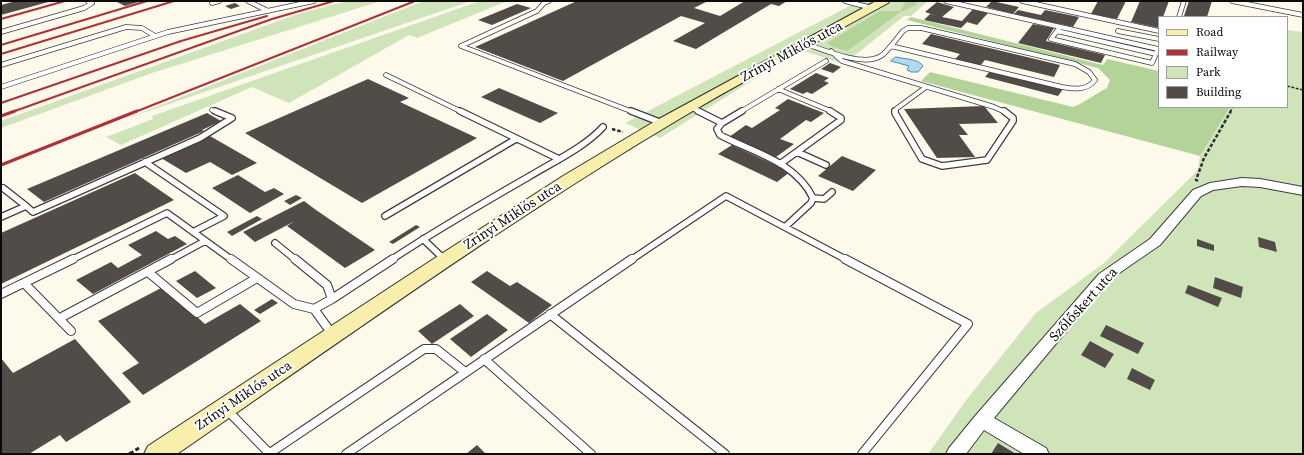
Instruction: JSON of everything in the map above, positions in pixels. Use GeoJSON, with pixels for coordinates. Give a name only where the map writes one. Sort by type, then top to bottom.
{"type":"FeatureCollection","features":[{"type":"Feature","properties":{"kind":"main road","name":"Zrínyi Miklós utca"},"geometry":{"type":"LineString","coordinates":[[157,454],[445,260],[569,180],[662,123],[878,4]]}},
{"type":"Feature","properties":{"kind":"street","name":"Szőlőskert utca"},"geometry":{"type":"LineString","coordinates":[[955,454],[982,420],[1104,278],[1124,262],[1155,242],[1197,193],[1210,187],[1234,183],[1260,183],[1303,191]]}},
{"type":"Feature","properties":{"kind":"street"},"geometry":{"type":"LineString","coordinates":[[982,420],[1040,454]]}},
{"type":"Feature","properties":{"kind":"lane"},"geometry":{"type":"LineString","coordinates":[[212,3],[219,1]]}},
{"type":"Feature","properties":{"kind":"lane"},"geometry":{"type":"LineString","coordinates":[[248,1],[268,11]]}},
{"type":"Feature","properties":{"kind":"lane"},"geometry":{"type":"LineString","coordinates":[[1,86],[155,36],[206,23],[314,1]]}},
{"type":"Feature","properties":{"kind":"lane"},"geometry":{"type":"LineString","coordinates":[[549,1],[537,11],[461,46],[662,123]]}},
{"type":"Feature","properties":{"kind":"lane"},"geometry":{"type":"LineString","coordinates":[[845,1],[878,4]]}},
{"type":"Feature","properties":{"kind":"lane"},"geometry":{"type":"LineString","coordinates":[[946,1],[1158,49],[1152,63]]}},
{"type":"Feature","properties":{"kind":"lane"},"geometry":{"type":"LineString","coordinates":[[1022,1],[1158,31]]}},
{"type":"Feature","properties":{"kind":"lane"},"geometry":{"type":"LineString","coordinates":[[1179,16],[1184,1]]}},
{"type":"Feature","properties":{"kind":"lane"},"geometry":{"type":"LineString","coordinates":[[1232,1],[1303,15]]}},
{"type":"Feature","properties":{"kind":"lane"},"geometry":{"type":"LineString","coordinates":[[1,32],[77,10],[91,2]]}},
{"type":"Feature","properties":{"kind":"lane"},"geometry":{"type":"LineString","coordinates":[[1,65],[126,27],[142,28],[155,36]]}},
{"type":"Feature","properties":{"kind":"lane"},"geometry":{"type":"LineString","coordinates":[[1060,27],[1051,39],[1158,64]]}},
{"type":"Feature","properties":{"kind":"lane"},"geometry":{"type":"LineString","coordinates":[[806,44],[857,59],[869,60],[881,56],[905,29],[922,28],[1075,64],[1089,72],[1095,80],[1092,84],[1081,87],[1057,86],[890,46]]}},
{"type":"Feature","properties":{"kind":"lane"},"geometry":{"type":"LineString","coordinates":[[1057,31],[1156,54]]}},
{"type":"Feature","properties":{"kind":"lane"},"geometry":{"type":"LineString","coordinates":[[1118,31],[1158,39]]}},
{"type":"Feature","properties":{"kind":"lane"},"geometry":{"type":"LineString","coordinates":[[830,51],[842,61],[1004,111],[1013,118],[1013,121],[987,160],[942,166],[931,164],[922,159],[895,113],[896,109],[926,87]]}},
{"type":"Feature","properties":{"kind":"lane"},"geometry":{"type":"LineString","coordinates":[[785,227],[811,203],[813,198],[811,191],[800,175],[720,135],[717,129],[722,123],[826,61]]}},
{"type":"Feature","properties":{"kind":"lane"},"geometry":{"type":"LineString","coordinates":[[386,75],[559,160]]}},
{"type":"Feature","properties":{"kind":"lane"},"geometry":{"type":"LineString","coordinates":[[778,89],[836,113],[840,118],[839,123],[780,164]]}},
{"type":"Feature","properties":{"kind":"lane"},"geometry":{"type":"LineString","coordinates":[[690,108],[722,123]]}},
{"type":"Feature","properties":{"kind":"lane"},"geometry":{"type":"LineString","coordinates":[[3,188],[33,212],[200,138],[232,118],[212,110]]}},
{"type":"Feature","properties":{"kind":"lane"},"geometry":{"type":"LineString","coordinates":[[314,309],[332,299],[423,239],[559,160],[596,135],[602,127]]}},
{"type":"Feature","properties":{"kind":"lane"},"geometry":{"type":"LineString","coordinates":[[385,216],[516,139]]}},
{"type":"Feature","properties":{"kind":"lane"},"geometry":{"type":"LineString","coordinates":[[797,152],[826,165]]}},
{"type":"Feature","properties":{"kind":"lane"},"geometry":{"type":"LineString","coordinates":[[145,162],[224,216],[193,232]]}},
{"type":"Feature","properties":{"kind":"lane"},"geometry":{"type":"LineString","coordinates":[[813,198],[824,199],[832,192]]}},
{"type":"Feature","properties":{"kind":"lane"},"geometry":{"type":"LineString","coordinates":[[346,454],[550,314],[726,196],[968,324],[862,454]]}},
{"type":"Feature","properties":{"kind":"lane"},"geometry":{"type":"LineString","coordinates":[[1,218],[26,206]]}},
{"type":"Feature","properties":{"kind":"lane"},"geometry":{"type":"LineString","coordinates":[[1,294],[167,213],[294,304],[314,309],[334,335]]}},
{"type":"Feature","properties":{"kind":"lane"},"geometry":{"type":"LineString","coordinates":[[423,239],[445,260]]}},
{"type":"Feature","properties":{"kind":"lane"},"geometry":{"type":"LineString","coordinates":[[60,318],[205,241]]}},
{"type":"Feature","properties":{"kind":"lane"},"geometry":{"type":"LineString","coordinates":[[275,243],[327,285],[332,299]]}},
{"type":"Feature","properties":{"kind":"lane"},"geometry":{"type":"LineString","coordinates":[[148,272],[197,313],[257,278]]}},
{"type":"Feature","properties":{"kind":"lane"},"geometry":{"type":"LineString","coordinates":[[24,283],[60,318],[71,331]]}},
{"type":"Feature","properties":{"kind":"lane"},"geometry":{"type":"LineString","coordinates":[[550,314],[725,454]]}},
{"type":"Feature","properties":{"kind":"lane"},"geometry":{"type":"LineString","coordinates":[[226,408],[270,454],[424,349],[436,349],[465,372]]}},
{"type":"Feature","properties":{"kind":"lane"},"geometry":{"type":"LineString","coordinates":[[484,360],[591,454]]}},
{"type":"Feature","properties":{"kind":"path"},"geometry":{"type":"LineString","coordinates":[[1288,86],[1303,90]]}},
{"type":"Feature","properties":{"kind":"path"},"geometry":{"type":"LineString","coordinates":[[1210,187],[1196,180],[1204,158],[1232,108]]}},
{"type":"Feature","properties":{"kind":"path"},"geometry":{"type":"LineString","coordinates":[[602,127],[627,133]]}},
{"type":"Feature","properties":{"kind":"green space"},"geometry":{"type":"Polygon","coordinates":[[[347,1],[381,1],[149,74],[1,128],[1,121],[298,14],[347,1]]]}},
{"type":"Feature","properties":{"kind":"green space"},"geometry":{"type":"Polygon","coordinates":[[[424,1],[471,1],[128,118],[424,1]]]}},
{"type":"Feature","properties":{"kind":"green space"},"geometry":{"type":"Polygon","coordinates":[[[480,1],[507,1],[417,38],[409,35],[289,103],[252,87],[121,145],[106,137],[153,119],[152,116],[480,1]]]}},
{"type":"Feature","properties":{"kind":"green space"},"geometry":{"type":"Polygon","coordinates":[[[859,1],[910,1],[905,2],[900,11],[880,11],[899,13],[918,3],[914,1],[928,1],[911,16],[904,16],[844,64],[801,50],[660,138],[625,123],[859,1]]]}},
{"type":"Feature","properties":{"kind":"green space"},"geometry":{"type":"Polygon","coordinates":[[[914,1],[918,4],[899,13],[847,51],[827,43],[880,11],[900,11],[905,2],[914,1]]]}},
{"type":"Feature","properties":{"kind":"green space"},"geometry":{"type":"Polygon","coordinates":[[[911,17],[1103,65],[1107,59],[1158,71],[1158,108],[1229,108],[1200,156],[921,81],[930,72],[1073,107],[1107,88],[1110,80],[1098,68],[907,20],[911,17]]]}},
{"type":"Feature","properties":{"kind":"green space"},"geometry":{"type":"Polygon","coordinates":[[[1288,30],[1303,32],[1303,454],[928,454],[967,399],[1036,313],[1104,263],[1198,170],[1200,156],[1229,108],[1288,108],[1288,30]]]}},
{"type":"Feature","properties":{"kind":"water"},"geometry":{"type":"Polygon","coordinates":[[[896,57],[918,62],[923,66],[918,72],[911,72],[907,70],[909,66],[891,61],[896,57]]]}},
{"type":"Feature","properties":{"kind":"building"},"geometry":{"type":"Polygon","coordinates":[[[16,1],[52,1],[1,15],[1,5],[16,1]]]}},
{"type":"Feature","properties":{"kind":"building"},"geometry":{"type":"Polygon","coordinates":[[[115,1],[142,1],[125,6],[115,1]]]}},
{"type":"Feature","properties":{"kind":"building"},"geometry":{"type":"Polygon","coordinates":[[[577,1],[708,1],[694,8],[720,16],[745,1],[787,1],[779,6],[771,4],[696,49],[673,41],[705,23],[681,16],[563,81],[475,47],[577,1]]]}},
{"type":"Feature","properties":{"kind":"building"},"geometry":{"type":"Polygon","coordinates":[[[992,1],[1019,7],[1013,14],[986,7],[992,1]]]}},
{"type":"Feature","properties":{"kind":"building"},"geometry":{"type":"Polygon","coordinates":[[[1098,1],[1126,1],[1117,19],[1091,14],[1098,1]]]}},
{"type":"Feature","properties":{"kind":"building"},"geometry":{"type":"Polygon","coordinates":[[[1140,1],[1169,1],[1163,16],[1158,16],[1158,28],[1131,22],[1140,1]]]}},
{"type":"Feature","properties":{"kind":"building"},"geometry":{"type":"Polygon","coordinates":[[[1189,1],[1212,1],[1207,16],[1184,16],[1189,1]]]}},
{"type":"Feature","properties":{"kind":"building"},"geometry":{"type":"Polygon","coordinates":[[[937,2],[954,7],[942,17],[962,21],[973,9],[988,13],[977,25],[967,22],[961,28],[924,20],[930,14],[937,16],[925,12],[937,2]]]}},
{"type":"Feature","properties":{"kind":"building"},"geometry":{"type":"Polygon","coordinates":[[[235,3],[240,6],[231,9],[225,6],[235,3]]]}},
{"type":"Feature","properties":{"kind":"building"},"geometry":{"type":"Polygon","coordinates":[[[517,4],[531,8],[492,25],[478,20],[517,4]]]}},
{"type":"Feature","properties":{"kind":"building"},"geometry":{"type":"Polygon","coordinates":[[[1018,10],[1041,15],[1045,10],[1079,17],[1073,27],[1014,14],[1018,10]]]}},
{"type":"Feature","properties":{"kind":"building"},"geometry":{"type":"Polygon","coordinates":[[[1033,24],[1054,28],[1046,41],[1105,55],[1101,63],[1018,43],[1033,24]]]}},
{"type":"Feature","properties":{"kind":"building"},"geometry":{"type":"Polygon","coordinates":[[[931,34],[1060,65],[1054,77],[985,60],[980,66],[954,60],[960,54],[922,44],[931,34]]]}},
{"type":"Feature","properties":{"kind":"building"},"geometry":{"type":"Polygon","coordinates":[[[830,63],[841,67],[833,73],[821,69],[830,63]]]}},
{"type":"Feature","properties":{"kind":"building"},"geometry":{"type":"Polygon","coordinates":[[[990,71],[1063,89],[1058,96],[985,77],[990,71]]]}},
{"type":"Feature","properties":{"kind":"building"},"geometry":{"type":"Polygon","coordinates":[[[816,73],[829,78],[824,81],[829,83],[812,94],[807,92],[803,94],[790,89],[816,73]]]}},
{"type":"Feature","properties":{"kind":"building"},"geometry":{"type":"Polygon","coordinates":[[[368,79],[409,98],[400,102],[477,138],[362,203],[245,133],[368,79]]]}},
{"type":"Feature","properties":{"kind":"building"},"geometry":{"type":"Polygon","coordinates":[[[499,88],[558,113],[540,123],[481,97],[499,88]]]}},
{"type":"Feature","properties":{"kind":"building"},"geometry":{"type":"Polygon","coordinates":[[[788,99],[824,113],[811,122],[806,120],[780,139],[794,144],[776,157],[729,137],[746,125],[752,128],[780,110],[775,108],[788,99]]]}},
{"type":"Feature","properties":{"kind":"building"},"geometry":{"type":"Polygon","coordinates":[[[984,106],[998,123],[959,124],[968,135],[959,135],[975,157],[937,158],[904,109],[984,106]]]}},
{"type":"Feature","properties":{"kind":"building"},"geometry":{"type":"Polygon","coordinates":[[[207,113],[221,121],[202,130],[204,131],[44,202],[27,189],[207,113]]]}},
{"type":"Feature","properties":{"kind":"building"},"geometry":{"type":"Polygon","coordinates":[[[210,136],[257,163],[232,175],[210,162],[186,173],[161,158],[210,136]]]}},
{"type":"Feature","properties":{"kind":"building"},"geometry":{"type":"Polygon","coordinates":[[[732,145],[790,172],[777,182],[718,154],[732,145]]]}},
{"type":"Feature","properties":{"kind":"building"},"geometry":{"type":"Polygon","coordinates":[[[842,156],[876,170],[853,191],[818,176],[842,156]]]}},
{"type":"Feature","properties":{"kind":"building"},"geometry":{"type":"Polygon","coordinates":[[[135,173],[174,200],[1,284],[1,233],[135,173]]]}},
{"type":"Feature","properties":{"kind":"building"},"geometry":{"type":"Polygon","coordinates":[[[238,175],[265,192],[274,188],[284,194],[250,213],[212,188],[238,175]]]}},
{"type":"Feature","properties":{"kind":"building"},"geometry":{"type":"Polygon","coordinates":[[[296,195],[302,198],[290,205],[284,201],[296,195]]]}},
{"type":"Feature","properties":{"kind":"building"},"geometry":{"type":"Polygon","coordinates":[[[304,201],[375,250],[345,268],[287,226],[295,221],[255,242],[243,232],[304,201]]]}},
{"type":"Feature","properties":{"kind":"building"},"geometry":{"type":"Polygon","coordinates":[[[257,216],[262,219],[232,236],[227,232],[257,216]]]}},
{"type":"Feature","properties":{"kind":"building"},"geometry":{"type":"Polygon","coordinates":[[[416,225],[420,227],[393,244],[389,242],[416,225]]]}},
{"type":"Feature","properties":{"kind":"building"},"geometry":{"type":"Polygon","coordinates":[[[156,231],[168,239],[175,236],[187,244],[93,294],[76,280],[111,262],[118,268],[142,255],[128,245],[156,231]]]}},
{"type":"Feature","properties":{"kind":"building"},"geometry":{"type":"Polygon","coordinates":[[[1258,237],[1275,242],[1277,252],[1259,247],[1258,237]]]}},
{"type":"Feature","properties":{"kind":"building"},"geometry":{"type":"Polygon","coordinates":[[[1197,239],[1214,245],[1214,251],[1197,246],[1197,239]]]}},
{"type":"Feature","properties":{"kind":"building"},"geometry":{"type":"Polygon","coordinates":[[[195,271],[216,288],[197,298],[176,281],[195,271]]]}},
{"type":"Feature","properties":{"kind":"building"},"geometry":{"type":"Polygon","coordinates":[[[487,271],[510,286],[517,282],[552,305],[529,323],[471,282],[487,271]]]}},
{"type":"Feature","properties":{"kind":"building"},"geometry":{"type":"Polygon","coordinates":[[[1215,277],[1243,287],[1241,298],[1213,288],[1215,277]]]}},
{"type":"Feature","properties":{"kind":"building"},"geometry":{"type":"Polygon","coordinates":[[[1188,285],[1222,298],[1218,307],[1185,293],[1188,285]]]}},
{"type":"Feature","properties":{"kind":"building"},"geometry":{"type":"Polygon","coordinates":[[[163,287],[205,324],[240,304],[261,321],[143,395],[122,373],[139,363],[98,321],[163,287]]]}},
{"type":"Feature","properties":{"kind":"building"},"geometry":{"type":"Polygon","coordinates":[[[272,299],[278,303],[260,314],[254,310],[272,299]]]}},
{"type":"Feature","properties":{"kind":"building"},"geometry":{"type":"Polygon","coordinates":[[[460,304],[474,316],[432,344],[418,331],[460,304]]]}},
{"type":"Feature","properties":{"kind":"building"},"geometry":{"type":"Polygon","coordinates":[[[487,314],[508,330],[471,357],[450,339],[487,314]]]}},
{"type":"Feature","properties":{"kind":"building"},"geometry":{"type":"Polygon","coordinates":[[[1106,325],[1144,343],[1138,354],[1100,336],[1106,325]]]}},
{"type":"Feature","properties":{"kind":"building"},"geometry":{"type":"Polygon","coordinates":[[[75,339],[131,402],[66,442],[60,435],[29,454],[1,454],[1,358],[13,373],[75,339]]]}},
{"type":"Feature","properties":{"kind":"building"},"geometry":{"type":"Polygon","coordinates":[[[1090,341],[1114,354],[1105,368],[1081,355],[1090,341]]]}},
{"type":"Feature","properties":{"kind":"building"},"geometry":{"type":"Polygon","coordinates":[[[1132,368],[1155,380],[1150,390],[1127,379],[1132,368]]]}},
{"type":"Feature","properties":{"kind":"building"},"geometry":{"type":"Polygon","coordinates":[[[998,443],[1016,454],[991,454],[998,443]]]}},
{"type":"Feature","properties":{"kind":"building"},"geometry":{"type":"Polygon","coordinates":[[[477,445],[486,454],[466,454],[477,445]]]}},
{"type":"Feature","properties":{"kind":"railway"},"geometry":{"type":"LineString","coordinates":[[1,19],[65,1]]}},
{"type":"Feature","properties":{"kind":"railway"},"geometry":{"type":"LineString","coordinates":[[1,45],[147,1]]}},
{"type":"Feature","properties":{"kind":"railway"},"geometry":{"type":"LineString","coordinates":[[1,54],[174,1]]}},
{"type":"Feature","properties":{"kind":"railway"},"geometry":{"type":"LineString","coordinates":[[12,112],[272,19],[334,1]]}},
{"type":"Feature","properties":{"kind":"railway"},"geometry":{"type":"LineString","coordinates":[[135,112],[415,1]]}},
{"type":"Feature","properties":{"kind":"railway"},"geometry":{"type":"LineString","coordinates":[[1,103],[181,41],[267,16]]}},
{"type":"Feature","properties":{"kind":"railway"},"geometry":{"type":"LineString","coordinates":[[1,116],[15,111]]}},
{"type":"Feature","properties":{"kind":"railway"},"geometry":{"type":"LineString","coordinates":[[1,165],[137,111]]}}]}
